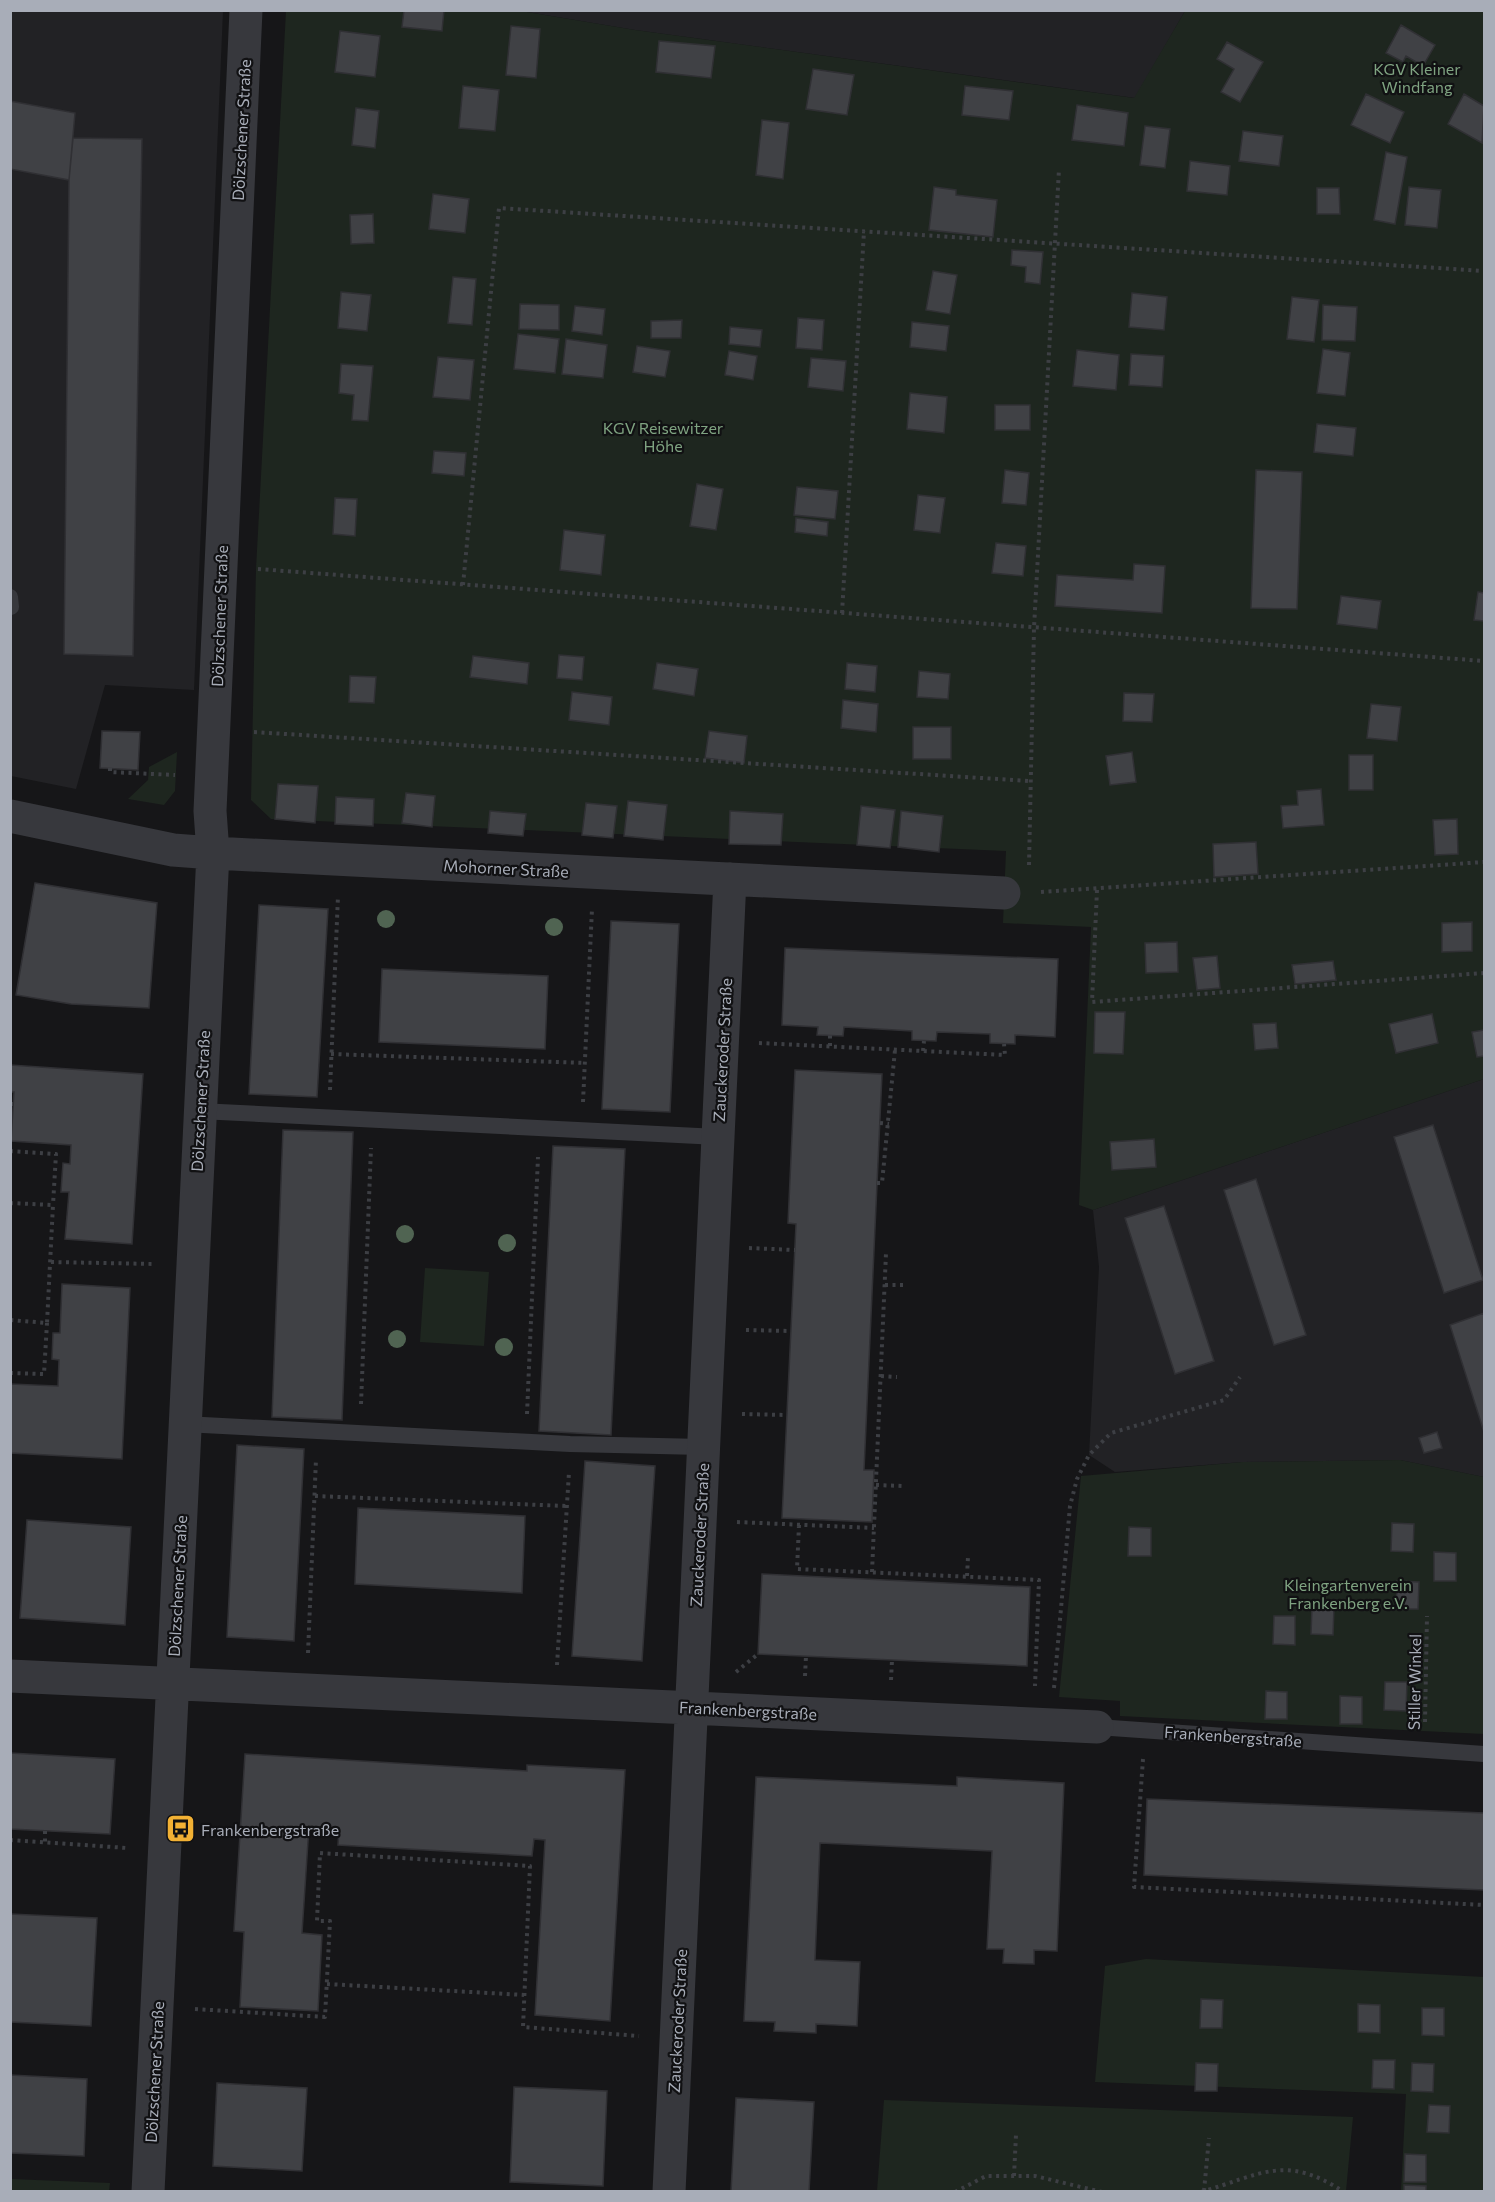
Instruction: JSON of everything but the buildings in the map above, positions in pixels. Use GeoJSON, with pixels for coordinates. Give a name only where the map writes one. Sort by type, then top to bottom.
{"type":"FeatureCollection","features":[{"type":"Feature","properties":{"kind":"street","name":"Dölzschener Straße"},"geometry":{"type":"LineString","coordinates":[[148,2192],[213,853],[210,811],[246,10]]}},
{"type":"Feature","properties":{"kind":"street","name":"Mohorner Straße"},"geometry":{"type":"LineString","coordinates":[[10,816],[173,850],[1016,893]]}},
{"type":"Feature","properties":{"kind":"street","name":"Zauckeroder Straße"},"geometry":{"type":"LineString","coordinates":[[669,2192],[730,879]]}},
{"type":"Feature","properties":{"kind":"street","name":"Frankenbergstraße"},"geometry":{"type":"LineString","coordinates":[[10,1676],[1097,1727]]}},
{"type":"Feature","properties":{"kind":"lane"},"geometry":{"type":"LineString","coordinates":[[10,597],[11,607]]}},
{"type":"Feature","properties":{"kind":"lane"},"geometry":{"type":"LineString","coordinates":[[199,1111],[718,1137]]}},
{"type":"Feature","properties":{"kind":"lane"},"geometry":{"type":"LineString","coordinates":[[184,1424],[318,1429],[570,1444],[703,1448]]}},
{"type":"Feature","properties":{"kind":"lane","name":"Frankenbergstraße"},"geometry":{"type":"LineString","coordinates":[[1097,1727],[1485,1754]]}},
{"type":"Feature","properties":{"kind":"path"},"geometry":{"type":"LineString","coordinates":[[1059,169],[1034,628],[1029,782],[1016,893],[1096,890],[1485,862]]}},
{"type":"Feature","properties":{"kind":"path"},"geometry":{"type":"LineString","coordinates":[[463,585],[499,208],[1485,271]]}},
{"type":"Feature","properties":{"kind":"path"},"geometry":{"type":"LineString","coordinates":[[842,614],[864,231]]}},
{"type":"Feature","properties":{"kind":"path"},"geometry":{"type":"LineString","coordinates":[[221,566],[1485,661]]}},
{"type":"Feature","properties":{"kind":"path"},"geometry":{"type":"LineString","coordinates":[[254,732],[1029,782]]}},
{"type":"Feature","properties":{"kind":"path"},"geometry":{"type":"LineString","coordinates":[[110,768],[110,772],[184,775]]}},
{"type":"Feature","properties":{"kind":"path"},"geometry":{"type":"LineString","coordinates":[[328,1117],[339,859]]}},
{"type":"Feature","properties":{"kind":"path"},"geometry":{"type":"LineString","coordinates":[[581,1130],[594,872]]}},
{"type":"Feature","properties":{"kind":"path"},"geometry":{"type":"LineString","coordinates":[[1096,890],[1092,1002],[1485,973]]}},
{"type":"Feature","properties":{"kind":"path"},"geometry":{"type":"LineString","coordinates":[[830,1035],[830,1046]]}},
{"type":"Feature","properties":{"kind":"path"},"geometry":{"type":"LineString","coordinates":[[722,1041],[1005,1055],[1004,1044]]}},
{"type":"Feature","properties":{"kind":"path"},"geometry":{"type":"LineString","coordinates":[[923,1051],[924,1041]]}},
{"type":"Feature","properties":{"kind":"path"},"geometry":{"type":"LineString","coordinates":[[877,1183],[882,1183],[895,1050]]}},
{"type":"Feature","properties":{"kind":"path"},"geometry":{"type":"LineString","coordinates":[[331,1054],[585,1063]]}},
{"type":"Feature","properties":{"kind":"path"},"geometry":{"type":"LineString","coordinates":[[360,1432],[372,1120]]}},
{"type":"Feature","properties":{"kind":"path"},"geometry":{"type":"LineString","coordinates":[[880,1123],[889,1124]]}},
{"type":"Feature","properties":{"kind":"path"},"geometry":{"type":"LineString","coordinates":[[526,1441],[539,1128]]}},
{"type":"Feature","properties":{"kind":"path"},"geometry":{"type":"LineString","coordinates":[[10,1151],[56,1154],[44,1374],[10,1373]]}},
{"type":"Feature","properties":{"kind":"path"},"geometry":{"type":"LineString","coordinates":[[10,1203],[53,1205]]}},
{"type":"Feature","properties":{"kind":"path"},"geometry":{"type":"LineString","coordinates":[[789,1250],[795,1250]]}},
{"type":"Feature","properties":{"kind":"path"},"geometry":{"type":"LineString","coordinates":[[872,1572],[886,1253]]}},
{"type":"Feature","properties":{"kind":"path"},"geometry":{"type":"LineString","coordinates":[[51,1262],[126,1263]]}},
{"type":"Feature","properties":{"kind":"path"},"geometry":{"type":"LineString","coordinates":[[885,1285],[903,1285]]}},
{"type":"Feature","properties":{"kind":"path"},"geometry":{"type":"LineString","coordinates":[[10,1320],[47,1323]]}},
{"type":"Feature","properties":{"kind":"path"},"geometry":{"type":"LineString","coordinates":[[784,1331],[791,1331]]}},
{"type":"Feature","properties":{"kind":"path"},"geometry":{"type":"LineString","coordinates":[[881,1376],[897,1377]]}},
{"type":"Feature","properties":{"kind":"path"},"geometry":{"type":"LineString","coordinates":[[1042,1724],[1070,1506],[1077,1479],[1089,1455],[1111,1433],[1224,1400],[1240,1377]]}},
{"type":"Feature","properties":{"kind":"path"},"geometry":{"type":"LineString","coordinates":[[781,1415],[787,1415]]}},
{"type":"Feature","properties":{"kind":"path"},"geometry":{"type":"LineString","coordinates":[[306,1689],[318,1429]]}},
{"type":"Feature","properties":{"kind":"path"},"geometry":{"type":"LineString","coordinates":[[555,1701],[570,1444]]}},
{"type":"Feature","properties":{"kind":"path"},"geometry":{"type":"LineString","coordinates":[[876,1485],[902,1486]]}},
{"type":"Feature","properties":{"kind":"path"},"geometry":{"type":"LineString","coordinates":[[315,1497],[566,1506]]}},
{"type":"Feature","properties":{"kind":"path"},"geometry":{"type":"LineString","coordinates":[[700,1521],[874,1528]]}},
{"type":"Feature","properties":{"kind":"path"},"geometry":{"type":"LineString","coordinates":[[799,1525],[797,1569],[1039,1580],[1042,1724]]}},
{"type":"Feature","properties":{"kind":"path"},"geometry":{"type":"LineString","coordinates":[[967,1576],[968,1557]]}},
{"type":"Feature","properties":{"kind":"path","name":"Stiller Winkel"},"geometry":{"type":"LineString","coordinates":[[1425,1750],[1427,1616]]}},
{"type":"Feature","properties":{"kind":"path"},"geometry":{"type":"LineString","coordinates":[[735,1672],[758,1654]]}},
{"type":"Feature","properties":{"kind":"path"},"geometry":{"type":"LineString","coordinates":[[806,1656],[806,1664]]}},
{"type":"Feature","properties":{"kind":"path"},"geometry":{"type":"LineString","coordinates":[[892,1660],[892,1668]]}},
{"type":"Feature","properties":{"kind":"path"},"geometry":{"type":"LineString","coordinates":[[1144,1730],[1134,1887],[1485,1905]]}},
{"type":"Feature","properties":{"kind":"path"},"geometry":{"type":"LineString","coordinates":[[45,1831],[45,1842]]}},
{"type":"Feature","properties":{"kind":"path"},"geometry":{"type":"LineString","coordinates":[[10,1840],[164,1851]]}},
{"type":"Feature","properties":{"kind":"path"},"geometry":{"type":"LineString","coordinates":[[157,2007],[325,2017],[330,1921],[317,1921],[320,1853],[530,1866],[523,2027],[676,2039]]}},
{"type":"Feature","properties":{"kind":"path"},"geometry":{"type":"LineString","coordinates":[[327,1984],[524,1995]]}},
{"type":"Feature","properties":{"kind":"path"},"geometry":{"type":"LineString","coordinates":[[1014,2176],[1016,2135]]}},
{"type":"Feature","properties":{"kind":"path"},"geometry":{"type":"LineString","coordinates":[[1209,2138],[1202,2191],[1258,2172],[1297,2170],[1329,2182],[1344,2192]]}},
{"type":"Feature","properties":{"kind":"path"},"geometry":{"type":"LineString","coordinates":[[955,2192],[986,2176],[1035,2176],[1102,2192]]}},
{"type":"Feature","properties":{"kind":"shaded area"},"geometry":{"type":"Polygon","coordinates":[[[10,11],[223,11],[194,690],[105,685],[76,789],[11,776],[10,11]]]}},
{"type":"Feature","properties":{"kind":"shaded area"},"geometry":{"type":"Polygon","coordinates":[[[521,11],[1185,11],[1135,98],[635,30],[521,11]]]}},
{"type":"Feature","properties":{"kind":"shaded area"},"geometry":{"type":"Polygon","coordinates":[[[1484,1079],[1484,1477],[1400,1460],[1243,1462],[1115,1472],[1089,1455],[1099,1267],[1093,1210],[1484,1079]]]}},
{"type":"Feature","properties":{"kind":"green space","name":"KGV Reisewitzer Höhe"},"geometry":{"type":"Polygon","coordinates":[[[286,11],[521,11],[635,30],[1134,98],[1185,11],[1484,11],[1484,1079],[1093,1210],[1079,1205],[1091,927],[1003,923],[1006,851],[271,819],[251,800],[256,569],[286,11]]]}},
{"type":"Feature","properties":{"kind":"green space"},"geometry":{"type":"Polygon","coordinates":[[[177,752],[175,791],[164,805],[128,799],[148,780],[149,767],[177,752]]]}},
{"type":"Feature","properties":{"kind":"green space"},"geometry":{"type":"Polygon","coordinates":[[[425,1268],[489,1272],[484,1346],[420,1342],[425,1268]]]}},
{"type":"Feature","properties":{"kind":"green space","name":"Kleingartenverein Frankenberg e.V."},"geometry":{"type":"Polygon","coordinates":[[[1400,1460],[1484,1477],[1484,1734],[1120,1716],[1120,1701],[1059,1697],[1081,1476],[1243,1462],[1400,1460]]]}},
{"type":"Feature","properties":{"kind":"green space"},"geometry":{"type":"Polygon","coordinates":[[[1146,1959],[1484,1977],[1484,2191],[1401,2191],[1406,2094],[1095,2082],[1105,1966],[1146,1959]]]}},
{"type":"Feature","properties":{"kind":"green space"},"geometry":{"type":"Polygon","coordinates":[[[884,2100],[1353,2117],[1346,2191],[877,2191],[884,2100]]]}},
{"type":"Feature","properties":{"kind":"green space"},"geometry":{"type":"Polygon","coordinates":[[[11,2179],[110,2183],[109,2191],[11,2191],[11,2179]]]}},
{"type":"Feature","properties":{"kind":"place","name":"Frankenbergstraße"},"geometry":{"type":"Point","coordinates":[180,1829]}},
{"type":"Feature","properties":{"kind":"park label","name":"KGV Kleiner Windfang"},"geometry":{"type":"Point","coordinates":[1417,77]}}]}
